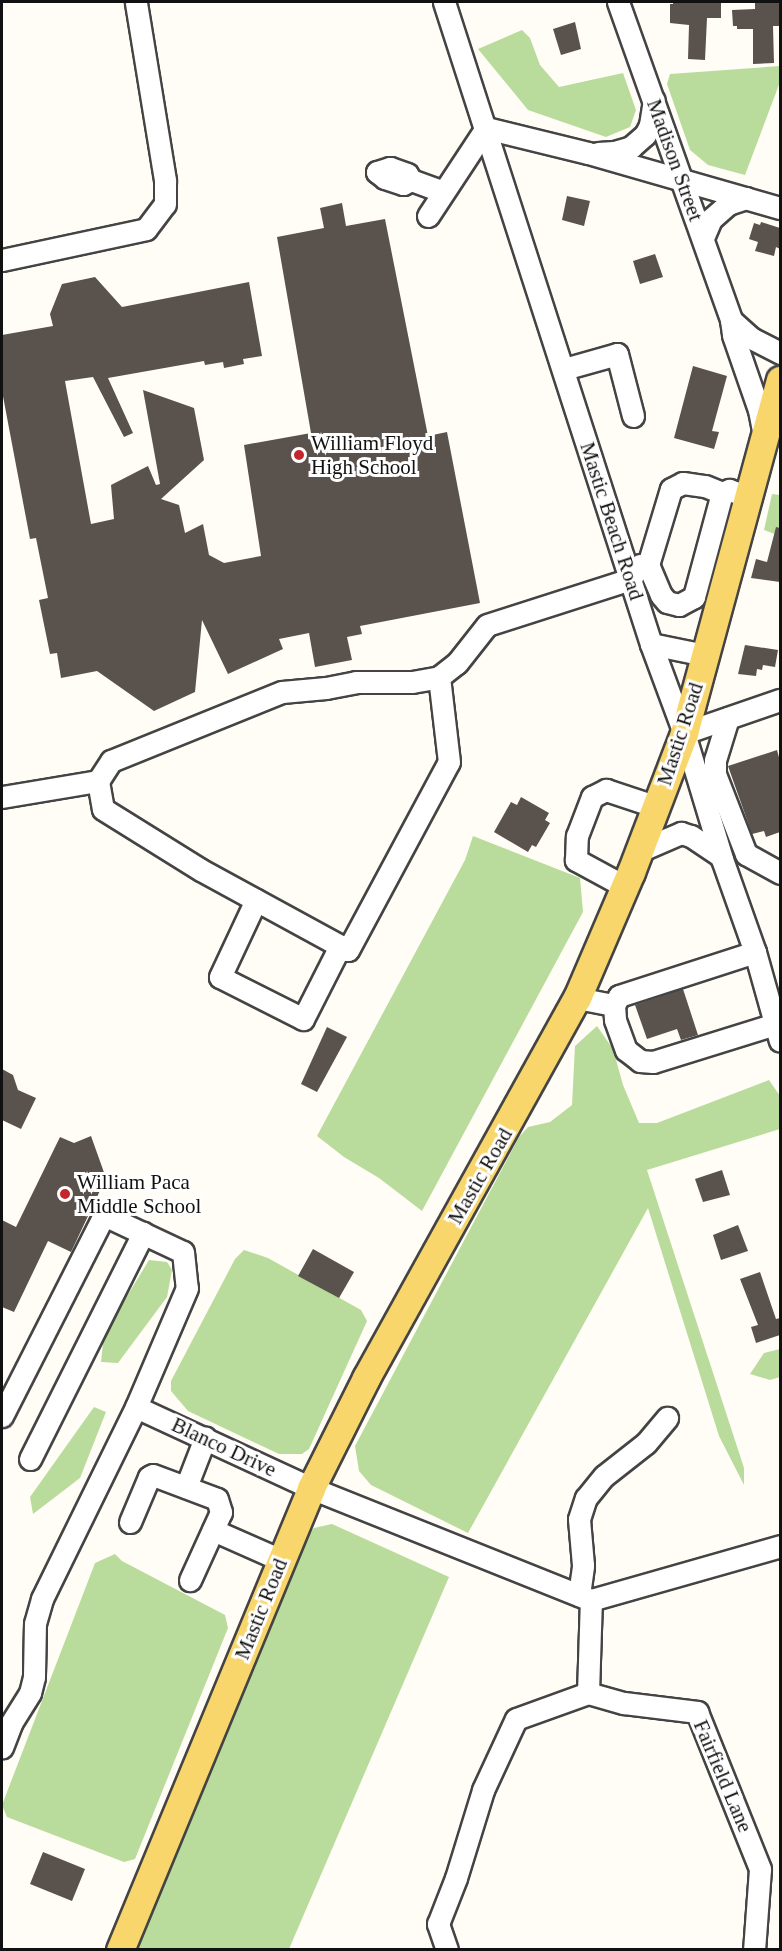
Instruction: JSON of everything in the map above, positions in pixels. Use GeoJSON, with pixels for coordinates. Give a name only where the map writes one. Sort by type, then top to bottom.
{"type":"FeatureCollection","features":[{"type":"Feature","properties":{"kind":"main road","name":"Mastic Road"},"geometry":{"type":"LineString","coordinates":[[120,1950],[311,1488],[371,1369],[577,998],[639,851],[684,732],[705,655],[735,495],[765,438],[780,380]]}},
{"type":"Feature","properties":{"kind":"street"},"geometry":{"type":"LineString","coordinates":[[2,260],[146,229],[165,204],[165,180],[136,2]]}},
{"type":"Feature","properties":{"kind":"street","name":"Mastic Beach Road"},"geometry":{"type":"LineString","coordinates":[[444,2],[651,644],[684,732],[721,857],[755,952],[778,1033]]}},
{"type":"Feature","properties":{"kind":"street","name":"Madison Street"},"geometry":{"type":"LineString","coordinates":[[618,2],[731,320],[733,335],[759,410],[765,438]]}},
{"type":"Feature","properties":{"kind":"street"},"geometry":{"type":"LineString","coordinates":[[588,153],[614,152],[631,147],[645,135],[650,125],[654,100]]}},
{"type":"Feature","properties":{"kind":"street"},"geometry":{"type":"LineString","coordinates":[[428,216],[442,191],[486,128],[588,153],[780,208]]}},
{"type":"Feature","properties":{"kind":"street"},"geometry":{"type":"LineString","coordinates":[[411,180],[442,191]]}},
{"type":"Feature","properties":{"kind":"street"},"geometry":{"type":"LineString","coordinates":[[703,238],[711,219],[728,204],[746,198]]}},
{"type":"Feature","properties":{"kind":"street"},"geometry":{"type":"LineString","coordinates":[[731,320],[751,338],[780,353]]}},
{"type":"Feature","properties":{"kind":"street"},"geometry":{"type":"LineString","coordinates":[[564,369],[617,354],[633,416]]}},
{"type":"Feature","properties":{"kind":"street"},"geometry":{"type":"LineString","coordinates":[[683,483],[705,486],[735,495],[694,597],[679,605],[667,602],[661,595],[648,565],[670,489],[683,483]]}},
{"type":"Feature","properties":{"kind":"street"},"geometry":{"type":"LineString","coordinates":[[439,677],[450,762],[348,950],[201,870],[103,809],[98,781],[111,760],[282,692],[326,688],[356,682],[412,682],[439,677],[457,663],[487,625],[630,579],[640,565],[648,565]]}},
{"type":"Feature","properties":{"kind":"street"},"geometry":{"type":"LineString","coordinates":[[651,644],[705,655]]}},
{"type":"Feature","properties":{"kind":"street"},"geometry":{"type":"LineString","coordinates":[[684,732],[780,700]]}},
{"type":"Feature","properties":{"kind":"street"},"geometry":{"type":"LineString","coordinates":[[728,718],[715,760],[715,774],[746,854]]}},
{"type":"Feature","properties":{"kind":"street"},"geometry":{"type":"LineString","coordinates":[[2,796],[98,781]]}},
{"type":"Feature","properties":{"kind":"street"},"geometry":{"type":"LineString","coordinates":[[624,886],[576,860],[577,836],[592,797],[606,790],[657,807]]}},
{"type":"Feature","properties":{"kind":"street"},"geometry":{"type":"LineString","coordinates":[[639,851],[681,833],[691,836],[721,857],[746,854],[777,868]]}},
{"type":"Feature","properties":{"kind":"street"},"geometry":{"type":"LineString","coordinates":[[256,900],[220,977],[303,1019],[340,946]]}},
{"type":"Feature","properties":{"kind":"street"},"geometry":{"type":"LineString","coordinates":[[755,952],[619,996],[614,1005],[615,1020],[626,1050],[640,1061],[653,1062],[778,1033]]}},
{"type":"Feature","properties":{"kind":"street"},"geometry":{"type":"LineString","coordinates":[[577,998],[614,1005]]}},
{"type":"Feature","properties":{"kind":"street"},"geometry":{"type":"LineString","coordinates":[[2,1416],[104,1215],[183,1252],[187,1288],[136,1407],[42,1599],[35,1623],[34,1677],[30,1693],[11,1724],[2,1747]]}},
{"type":"Feature","properties":{"kind":"street"},"geometry":{"type":"LineString","coordinates":[[30,1459],[143,1233]]}},
{"type":"Feature","properties":{"kind":"street","name":"Blanco Drive"},"geometry":{"type":"LineString","coordinates":[[136,1407],[311,1488]]}},
{"type":"Feature","properties":{"kind":"street"},"geometry":{"type":"LineString","coordinates":[[447,1950],[438,1924],[456,1878],[483,1790],[516,1719],[588,1693],[585,1598],[579,1519],[586,1498],[604,1476],[646,1443],[667,1418]]}},
{"type":"Feature","properties":{"kind":"street"},"geometry":{"type":"LineString","coordinates":[[186,1487],[205,1438]]}},
{"type":"Feature","properties":{"kind":"street"},"geometry":{"type":"LineString","coordinates":[[130,1522],[148,1477],[153,1475],[217,1500],[221,1512],[190,1580]]}},
{"type":"Feature","properties":{"kind":"street"},"geometry":{"type":"LineString","coordinates":[[311,1488],[585,1598],[780,1546]]}},
{"type":"Feature","properties":{"kind":"street"},"geometry":{"type":"LineString","coordinates":[[213,1530],[281,1560]]}},
{"type":"Feature","properties":{"kind":"street","name":"Fairfield Lane"},"geometry":{"type":"LineString","coordinates":[[588,1693],[624,1703],[697,1712],[760,1869],[754,1950]]}},
{"type":"Feature","properties":{"kind":"green space"},"geometry":{"type":"Polygon","coordinates":[[[522,30],[530,38],[540,65],[559,87],[623,73],[636,110],[630,127],[606,137],[528,110],[478,49],[522,30]]]}},
{"type":"Feature","properties":{"kind":"green space"},"geometry":{"type":"Polygon","coordinates":[[[780,66],[780,82],[745,175],[708,165],[690,150],[667,84],[670,74],[780,66]]]}},
{"type":"Feature","properties":{"kind":"green space"},"geometry":{"type":"Polygon","coordinates":[[[772,494],[780,495],[780,536],[764,530],[772,494]]]}},
{"type":"Feature","properties":{"kind":"green space"},"geometry":{"type":"Polygon","coordinates":[[[473,836],[580,878],[583,912],[422,1211],[379,1178],[344,1157],[317,1136],[465,860],[473,836]]]}},
{"type":"Feature","properties":{"kind":"green space"},"geometry":{"type":"Polygon","coordinates":[[[597,1026],[613,1049],[623,1085],[639,1123],[657,1123],[769,1080],[780,1096],[780,1129],[647,1170],[744,1468],[744,1485],[719,1436],[648,1208],[468,1533],[371,1485],[359,1471],[355,1446],[519,1137],[528,1127],[550,1122],[572,1105],[575,1046],[597,1026]]]}},
{"type":"Feature","properties":{"kind":"green space"},"geometry":{"type":"Polygon","coordinates":[[[244,1250],[268,1258],[361,1310],[367,1321],[309,1449],[302,1454],[279,1454],[188,1411],[171,1391],[171,1381],[235,1259],[244,1250]]]}},
{"type":"Feature","properties":{"kind":"green space"},"geometry":{"type":"Polygon","coordinates":[[[149,1260],[167,1262],[172,1270],[167,1297],[118,1363],[101,1362],[104,1334],[149,1260]]]}},
{"type":"Feature","properties":{"kind":"green space"},"geometry":{"type":"Polygon","coordinates":[[[780,1349],[780,1377],[770,1380],[750,1374],[764,1353],[780,1349]]]}},
{"type":"Feature","properties":{"kind":"green space"},"geometry":{"type":"Polygon","coordinates":[[[94,1407],[106,1412],[80,1478],[33,1514],[30,1497],[94,1407]]]}},
{"type":"Feature","properties":{"kind":"green space"},"geometry":{"type":"Polygon","coordinates":[[[332,1524],[449,1577],[289,1949],[135,1950],[303,1540],[314,1528],[332,1524]]]}},
{"type":"Feature","properties":{"kind":"green space"},"geometry":{"type":"Polygon","coordinates":[[[115,1554],[122,1561],[225,1615],[228,1628],[135,1859],[124,1862],[7,1817],[2,1805],[95,1563],[115,1554]]]}},
{"type":"Feature","properties":{"kind":"building"},"geometry":{"type":"Polygon","coordinates":[[[673,2],[721,2],[721,18],[707,18],[705,60],[688,59],[689,25],[670,23],[670,4],[673,2]]]}},
{"type":"Feature","properties":{"kind":"building"},"geometry":{"type":"Polygon","coordinates":[[[755,2],[780,2],[780,26],[773,26],[774,63],[753,64],[753,29],[737,29],[737,26],[733,26],[732,10],[755,9],[755,2]]]}},
{"type":"Feature","properties":{"kind":"building"},"geometry":{"type":"Polygon","coordinates":[[[575,22],[581,49],[561,55],[553,29],[575,22]]]}},
{"type":"Feature","properties":{"kind":"building"},"geometry":{"type":"Polygon","coordinates":[[[567,196],[590,201],[584,226],[562,220],[567,196]]]}},
{"type":"Feature","properties":{"kind":"building","name":"William Floyd High School"},"geometry":{"type":"Polygon","coordinates":[[[342,203],[346,226],[385,219],[428,436],[447,432],[480,603],[360,626],[362,634],[347,637],[352,660],[315,667],[309,633],[279,639],[283,649],[228,674],[202,620],[195,692],[154,711],[97,671],[61,678],[57,653],[50,654],[39,600],[48,598],[36,538],[30,539],[2,391],[2,335],[53,326],[50,314],[62,284],[95,277],[122,307],[249,282],[262,356],[243,359],[244,364],[224,368],[223,362],[205,365],[204,361],[108,378],[133,433],[124,437],[93,377],[65,381],[91,524],[114,519],[111,485],[148,466],[156,485],[160,484],[143,390],[194,408],[204,460],[161,499],[179,505],[185,533],[203,524],[209,555],[224,563],[261,556],[244,445],[311,433],[277,237],[324,228],[320,208],[342,203]]]}},
{"type":"Feature","properties":{"kind":"building"},"geometry":{"type":"Polygon","coordinates":[[[761,222],[780,228],[780,249],[776,247],[774,256],[755,251],[758,242],[749,239],[754,223],[760,225],[761,222]]]}},
{"type":"Feature","properties":{"kind":"building"},"geometry":{"type":"Polygon","coordinates":[[[655,254],[663,277],[640,284],[633,261],[655,254]]]}},
{"type":"Feature","properties":{"kind":"building"},"geometry":{"type":"Polygon","coordinates":[[[693,366],[727,376],[712,431],[719,432],[714,449],[674,438],[693,366]]]}},
{"type":"Feature","properties":{"kind":"building"},"geometry":{"type":"Polygon","coordinates":[[[776,527],[780,528],[780,582],[751,578],[756,559],[767,562],[776,527]]]}},
{"type":"Feature","properties":{"kind":"building"},"geometry":{"type":"Polygon","coordinates":[[[745,645],[778,650],[775,667],[763,665],[762,670],[757,669],[756,676],[738,674],[745,645]]]}},
{"type":"Feature","properties":{"kind":"building"},"geometry":{"type":"Polygon","coordinates":[[[777,750],[780,761],[780,832],[766,837],[764,831],[752,834],[728,766],[777,750]]]}},
{"type":"Feature","properties":{"kind":"building"},"geometry":{"type":"Polygon","coordinates":[[[521,797],[549,813],[545,820],[550,823],[536,847],[532,845],[528,852],[494,832],[511,802],[517,805],[521,797]]]}},
{"type":"Feature","properties":{"kind":"building"},"geometry":{"type":"Polygon","coordinates":[[[683,989],[698,1035],[681,1040],[677,1029],[647,1039],[635,1005],[683,989]]]}},
{"type":"Feature","properties":{"kind":"building"},"geometry":{"type":"Polygon","coordinates":[[[327,1027],[347,1037],[317,1092],[301,1084],[327,1027]]]}},
{"type":"Feature","properties":{"kind":"building"},"geometry":{"type":"Polygon","coordinates":[[[2,1069],[13,1075],[18,1090],[36,1098],[21,1129],[2,1120],[2,1069]]]}},
{"type":"Feature","properties":{"kind":"building","name":"William Paca Middle School"},"geometry":{"type":"Polygon","coordinates":[[[91,1136],[106,1178],[71,1252],[48,1241],[14,1312],[2,1307],[2,1220],[16,1227],[60,1137],[74,1143],[91,1136]]]}},
{"type":"Feature","properties":{"kind":"building"},"geometry":{"type":"Polygon","coordinates":[[[722,1170],[730,1195],[703,1202],[695,1179],[722,1170]]]}},
{"type":"Feature","properties":{"kind":"building"},"geometry":{"type":"Polygon","coordinates":[[[738,1225],[748,1251],[721,1260],[713,1235],[738,1225]]]}},
{"type":"Feature","properties":{"kind":"building"},"geometry":{"type":"Polygon","coordinates":[[[313,1249],[354,1272],[339,1298],[298,1276],[313,1249]]]}},
{"type":"Feature","properties":{"kind":"building"},"geometry":{"type":"Polygon","coordinates":[[[760,1272],[776,1319],[780,1318],[780,1335],[756,1343],[751,1327],[758,1325],[740,1279],[760,1272]]]}},
{"type":"Feature","properties":{"kind":"building"},"geometry":{"type":"Polygon","coordinates":[[[43,1852],[85,1869],[72,1901],[30,1884],[43,1852]]]}},
{"type":"Feature","properties":{"kind":"place","name":"William Floyd High School"},"geometry":{"type":"Point","coordinates":[299,455]}},
{"type":"Feature","properties":{"kind":"place","name":"William Paca Middle School"},"geometry":{"type":"Point","coordinates":[65,1194]}}]}
